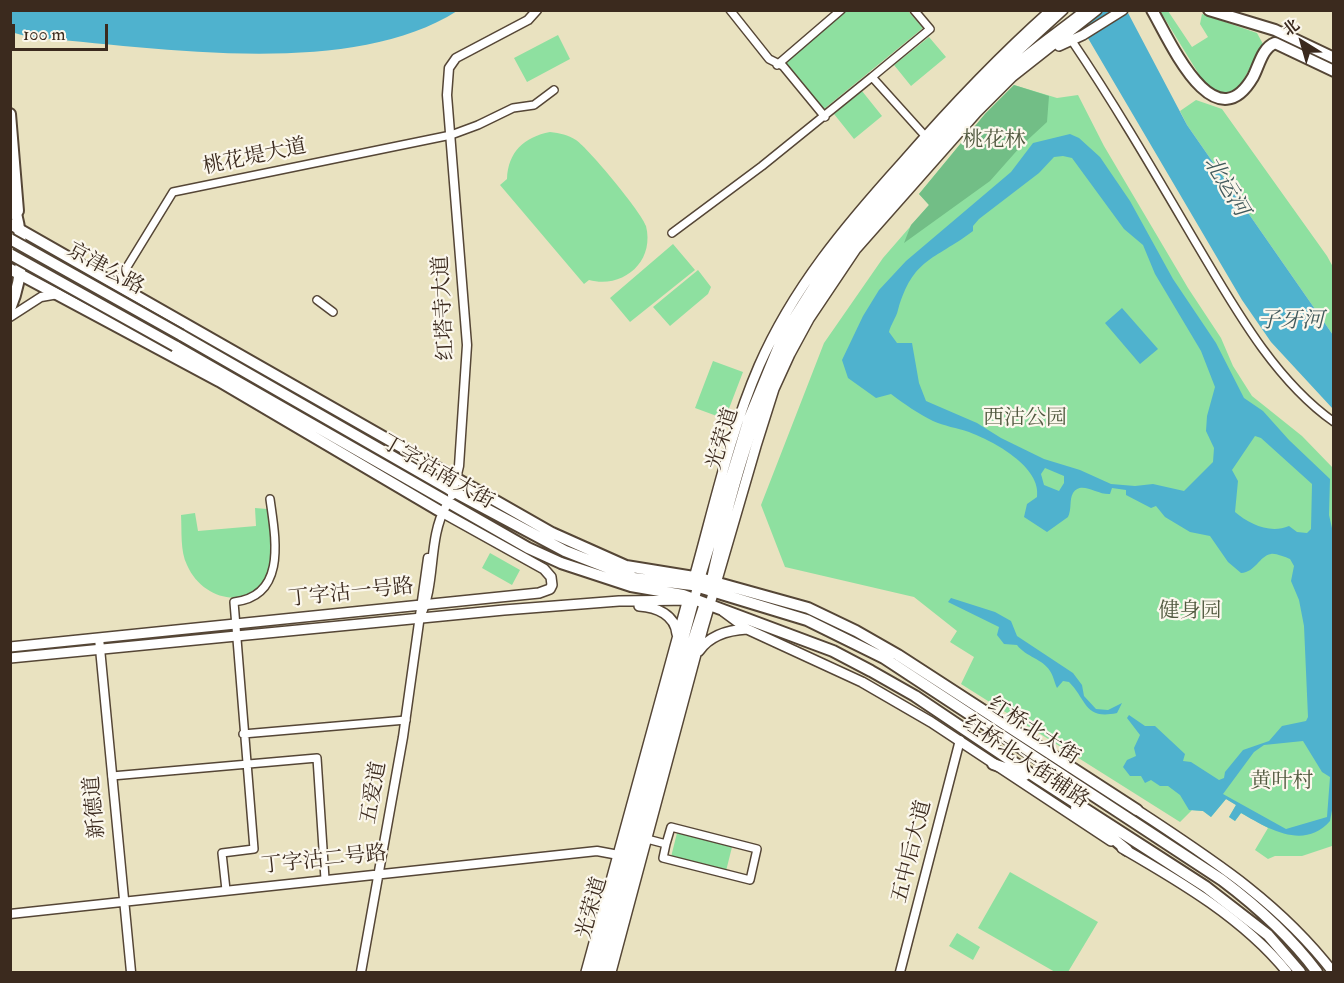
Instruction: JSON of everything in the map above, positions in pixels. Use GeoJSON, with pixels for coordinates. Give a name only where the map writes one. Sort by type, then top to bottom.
{"type":"FeatureCollection","features":[{"type":"Feature","properties":{"kind":"main road"},"geometry":{"type":"LineString","coordinates":[[611,972],[630,857],[677,635],[704,584],[760,434],[774,389],[790,354],[809,319],[842,268],[933,144],[964,92],[1051,10]]}},
{"type":"Feature","properties":{"kind":"main road","name":"光荣道"},"geometry":{"type":"LineString","coordinates":[[704,584],[748,420],[783,335],[833,256],[933,144],[983,83],[1063,10]]}},
{"type":"Feature","properties":{"kind":"main road","name":"光荣道"},"geometry":{"type":"LineString","coordinates":[[933,144],[1000,78],[1079,27],[1086,10]]}},
{"type":"Feature","properties":{"kind":"main road"},"geometry":{"type":"LineString","coordinates":[[933,144],[1030,62],[1079,27],[1097,10]]}},
{"type":"Feature","properties":{"kind":"main road"},"geometry":{"type":"LineString","coordinates":[[1050,49],[1072,41],[1079,27],[1123,10]]}},
{"type":"Feature","properties":{"kind":"main road"},"geometry":{"type":"LineString","coordinates":[[1152,10],[1197,85],[1217,98],[1227,98],[1243,90],[1254,74],[1267,47],[1275,43],[1334,71]]}},
{"type":"Feature","properties":{"kind":"main road"},"geometry":{"type":"LineString","coordinates":[[1209,10],[1275,30],[1334,58]]}},
{"type":"Feature","properties":{"kind":"main road"},"geometry":{"type":"LineString","coordinates":[[10,114],[17,175],[18,214],[15,227],[16,255],[10,309]]}},
{"type":"Feature","properties":{"kind":"main road"},"geometry":{"type":"LineString","coordinates":[[10,192],[18,214]]}},
{"type":"Feature","properties":{"kind":"main road"},"geometry":{"type":"LineString","coordinates":[[15,227],[546,530],[604,557],[647,571],[808,608],[856,631],[898,655],[1248,885],[1287,919],[1333,972]]}},
{"type":"Feature","properties":{"kind":"main road","name":"京津公路"},"geometry":{"type":"LineString","coordinates":[[10,239],[181,335]]}},
{"type":"Feature","properties":{"kind":"main road"},"geometry":{"type":"LineString","coordinates":[[16,255],[32,249],[58,251]]}},
{"type":"Feature","properties":{"kind":"main road","name":"京津公路"},"geometry":{"type":"LineString","coordinates":[[16,255],[175,346]]}},
{"type":"Feature","properties":{"kind":"main road"},"geometry":{"type":"LineString","coordinates":[[13,270],[62,294],[442,507]]}},
{"type":"Feature","properties":{"kind":"main road","name":"丁字沽南大街"},"geometry":{"type":"LineString","coordinates":[[181,335],[263,379],[451,490],[531,534],[601,566],[645,580],[704,584]]}},
{"type":"Feature","properties":{"kind":"main road","name":"丁字沽南大街"},"geometry":{"type":"LineString","coordinates":[[175,346],[338,438],[442,507],[561,563],[631,586],[672,592],[696,601]]}},
{"type":"Feature","properties":{"kind":"main road"},"geometry":{"type":"LineString","coordinates":[[338,438],[363,464]]}},
{"type":"Feature","properties":{"kind":"main road","name":"丁字沽一号路"},"geometry":{"type":"LineString","coordinates":[[10,647],[550,590],[551,577],[544,569],[442,507]]}},
{"type":"Feature","properties":{"kind":"main road"},"geometry":{"type":"LineString","coordinates":[[586,972],[630,857],[647,839],[695,658],[696,601],[704,584]]}},
{"type":"Feature","properties":{"kind":"main road","name":"红桥北大街"},"geometry":{"type":"LineString","coordinates":[[704,584],[807,620],[874,653],[1222,880],[1257,907],[1299,948],[1317,972]]}},
{"type":"Feature","properties":{"kind":"main road","name":"光荣道"},"geometry":{"type":"LineString","coordinates":[[594,972],[630,857],[682,673],[696,601]]}},
{"type":"Feature","properties":{"kind":"main road","name":"光荣道"},"geometry":{"type":"LineString","coordinates":[[602,972],[696,601]]}},
{"type":"Feature","properties":{"kind":"main road","name":"红桥北大街"},"geometry":{"type":"LineString","coordinates":[[696,601],[776,628],[833,651],[906,691],[1058,792],[1108,822],[1247,917],[1268,935],[1300,972]]}},
{"type":"Feature","properties":{"kind":"main road","name":"丁字沽一号路"},"geometry":{"type":"LineString","coordinates":[[10,658],[604,602],[696,601]]}},
{"type":"Feature","properties":{"kind":"main road"},"geometry":{"type":"LineString","coordinates":[[604,602],[646,606],[659,610],[673,622],[677,635]]}},
{"type":"Feature","properties":{"kind":"main road","name":"红桥北大街辅路"},"geometry":{"type":"LineString","coordinates":[[724,612],[747,630],[862,682],[960,740],[993,764],[1225,914],[1270,952],[1287,972]]}},
{"type":"Feature","properties":{"kind":"main road"},"geometry":{"type":"LineString","coordinates":[[695,658],[701,648],[713,637],[728,632],[776,628]]}},
{"type":"Feature","properties":{"kind":"main road"},"geometry":{"type":"LineString","coordinates":[[993,764],[1037,778]]}},
{"type":"Feature","properties":{"kind":"main road"},"geometry":{"type":"LineString","coordinates":[[1078,784],[1137,810]]}},
{"type":"Feature","properties":{"kind":"main road"},"geometry":{"type":"LineString","coordinates":[[1058,792],[1127,850]]}},
{"type":"Feature","properties":{"kind":"street","name":"红塔寺大道"},"geometry":{"type":"LineString","coordinates":[[442,507],[456,479],[467,345],[447,95],[449,68],[456,58],[528,20],[537,10]]}},
{"type":"Feature","properties":{"kind":"street"},"geometry":{"type":"LineString","coordinates":[[730,10],[769,59],[783,66],[825,117]]}},
{"type":"Feature","properties":{"kind":"street"},"geometry":{"type":"LineString","coordinates":[[777,64],[841,10]]}},
{"type":"Feature","properties":{"kind":"street"},"geometry":{"type":"LineString","coordinates":[[672,233],[825,117],[930,29],[914,10]]}},
{"type":"Feature","properties":{"kind":"street"},"geometry":{"type":"LineString","coordinates":[[1072,41],[1116,109],[1240,317],[1309,405],[1334,422]]}},
{"type":"Feature","properties":{"kind":"street"},"geometry":{"type":"LineString","coordinates":[[872,77],[933,144]]}},
{"type":"Feature","properties":{"kind":"street","name":"桃花堤大道"},"geometry":{"type":"LineString","coordinates":[[116,285],[173,192],[451,135],[513,108],[534,105],[554,90]]}},
{"type":"Feature","properties":{"kind":"street"},"geometry":{"type":"LineString","coordinates":[[10,316],[41,297],[62,294]]}},
{"type":"Feature","properties":{"kind":"street"},"geometry":{"type":"LineString","coordinates":[[317,300],[333,312]]}},
{"type":"Feature","properties":{"kind":"street"},"geometry":{"type":"LineString","coordinates":[[226,890],[222,853],[254,849],[235,638],[234,602],[246,600],[258,593],[272,575],[276,561],[270,499]]}},
{"type":"Feature","properties":{"kind":"street","name":"五爱道"},"geometry":{"type":"LineString","coordinates":[[361,972],[406,720],[419,619],[424,604],[442,507]]}},
{"type":"Feature","properties":{"kind":"street","name":"新德道"},"geometry":{"type":"LineString","coordinates":[[99,638],[131,972]]}},
{"type":"Feature","properties":{"kind":"street"},"geometry":{"type":"LineString","coordinates":[[243,734],[406,720]]}},
{"type":"Feature","properties":{"kind":"street","name":"五中后大道"},"geometry":{"type":"LineString","coordinates":[[900,972],[960,740]]}},
{"type":"Feature","properties":{"kind":"street"},"geometry":{"type":"LineString","coordinates":[[111,776],[317,758],[325,879]]}},
{"type":"Feature","properties":{"kind":"street"},"geometry":{"type":"LineString","coordinates":[[671,827],[757,849],[750,880],[663,858],[666,844],[671,827]]}},
{"type":"Feature","properties":{"kind":"street"},"geometry":{"type":"LineString","coordinates":[[647,839],[666,844]]}},
{"type":"Feature","properties":{"kind":"street","name":"丁字沽二号路"},"geometry":{"type":"LineString","coordinates":[[10,914],[597,851],[630,857]]}},
{"type":"Feature","properties":{"kind":"green space"},"geometry":{"type":"Polygon","coordinates":[[[842,11],[908,11],[923,28],[824,109],[783,59],[842,11]]]}},
{"type":"Feature","properties":{"kind":"green space"},"geometry":{"type":"Polygon","coordinates":[[[1160,11],[1168,11],[1192,47],[1208,37],[1200,24],[1202,14],[1257,33],[1263,44],[1239,88],[1224,94],[1216,93],[1203,81],[1160,11]]]}},
{"type":"Feature","properties":{"kind":"green space"},"geometry":{"type":"Polygon","coordinates":[[[558,35],[570,59],[527,82],[514,58],[558,35]]]}},
{"type":"Feature","properties":{"kind":"green space"},"geometry":{"type":"Polygon","coordinates":[[[929,37],[946,57],[911,86],[894,65],[929,37]]]}},
{"type":"Feature","properties":{"kind":"green space","name":"西沽公园"},"geometry":{"type":"Polygon","coordinates":[[[1014,85],[1057,98],[1078,95],[1104,146],[1188,288],[1221,338],[1233,366],[1252,396],[1302,436],[1333,468],[1332,846],[1302,856],[1275,856],[1268,859],[1255,850],[1268,828],[1241,813],[1235,821],[1229,817],[1236,805],[1226,799],[1211,817],[1203,811],[1192,810],[1180,822],[961,684],[974,657],[950,642],[957,631],[914,597],[785,567],[761,505],[824,343],[883,258],[929,205],[919,194],[985,114],[1014,85]]]}},
{"type":"Feature","properties":{"kind":"green space","name":"桃花林"},"geometry":{"type":"Polygon","coordinates":[[[1014,85],[1049,96],[1047,122],[1021,146],[990,181],[904,243],[911,225],[929,205],[919,194],[985,114],[1014,85]]]}},
{"type":"Feature","properties":{"kind":"green space"},"geometry":{"type":"Polygon","coordinates":[[[862,91],[882,116],[854,139],[834,114],[862,91]]]}},
{"type":"Feature","properties":{"kind":"green space"},"geometry":{"type":"Polygon","coordinates":[[[1196,100],[1222,109],[1327,256],[1333,267],[1333,335],[1187,125],[1180,111],[1196,100]]]}},
{"type":"Feature","properties":{"kind":"green space"},"geometry":{"type":"Polygon","coordinates":[[[550,132],[570,137],[583,146],[614,181],[646,226],[648,239],[646,251],[634,270],[624,276],[602,282],[589,280],[584,284],[500,185],[507,179],[510,161],[519,147],[532,138],[550,132]]]}},
{"type":"Feature","properties":{"kind":"green space"},"geometry":{"type":"Polygon","coordinates":[[[673,244],[695,270],[630,322],[610,298],[673,244]]]}},
{"type":"Feature","properties":{"kind":"green space"},"geometry":{"type":"Polygon","coordinates":[[[698,270],[711,287],[708,294],[670,326],[653,307],[698,270]]]}},
{"type":"Feature","properties":{"kind":"green space"},"geometry":{"type":"Polygon","coordinates":[[[713,361],[743,372],[725,419],[695,408],[713,361]]]}},
{"type":"Feature","properties":{"kind":"green space"},"geometry":{"type":"Polygon","coordinates":[[[255,508],[267,509],[271,536],[272,558],[265,579],[256,590],[245,596],[232,598],[206,589],[195,579],[187,565],[182,547],[181,515],[195,513],[198,531],[256,526],[255,508]]]}},
{"type":"Feature","properties":{"kind":"green space"},"geometry":{"type":"Polygon","coordinates":[[[490,553],[520,570],[512,585],[482,568],[490,553]]]}},
{"type":"Feature","properties":{"kind":"green space"},"geometry":{"type":"Polygon","coordinates":[[[677,833],[732,847],[726,871],[671,857],[677,833]]]}},
{"type":"Feature","properties":{"kind":"green space"},"geometry":{"type":"Polygon","coordinates":[[[1010,872],[1098,922],[1068,972],[1055,972],[978,928],[1010,872]]]}},
{"type":"Feature","properties":{"kind":"green space"},"geometry":{"type":"Polygon","coordinates":[[[957,933],[980,947],[973,960],[949,946],[957,933]]]}},
{"type":"Feature","properties":{"kind":"water"},"geometry":{"type":"Polygon","coordinates":[[[11,10],[457,11],[413,32],[362,46],[307,52],[249,54],[133,47],[29,37],[11,32],[11,10]]]}},
{"type":"Feature","properties":{"kind":"water","name":"子牙河"},"geometry":{"type":"Polygon","coordinates":[[[1072,11],[1127,11],[1187,125],[1333,335],[1333,409],[1271,342],[1242,300],[1072,11]]]}},
{"type":"Feature","properties":{"kind":"water"},"geometry":{"type":"Polygon","coordinates":[[[1070,134],[1079,138],[1100,157],[1130,201],[1173,279],[1216,343],[1244,398],[1263,411],[1289,440],[1330,479],[1329,515],[1334,537],[1333,805],[1330,821],[1320,830],[1309,835],[1285,834],[1241,813],[1235,821],[1229,817],[1236,805],[1226,799],[1211,817],[1203,811],[1189,810],[1180,795],[1168,786],[1160,786],[1151,780],[1145,783],[1141,776],[1130,776],[1123,767],[1127,760],[1136,756],[1134,748],[1140,735],[1127,718],[1129,715],[1145,726],[1155,726],[1185,754],[1183,761],[1191,762],[1219,780],[1224,778],[1225,772],[1243,750],[1269,741],[1282,726],[1306,721],[1308,717],[1304,626],[1299,600],[1291,581],[1294,566],[1290,559],[1267,555],[1250,570],[1241,573],[1228,562],[1210,536],[1190,532],[1165,517],[1156,506],[1151,508],[1126,495],[1126,490],[1112,488],[1110,494],[1085,488],[1076,489],[1072,496],[1068,517],[1047,532],[1024,517],[1027,504],[1037,497],[1036,486],[1032,475],[1014,457],[979,436],[933,421],[891,394],[876,398],[848,378],[842,360],[863,316],[879,290],[906,261],[1011,172],[1033,143],[1070,134]],[[1054,157],[1039,173],[979,219],[973,226],[973,231],[926,262],[918,270],[910,280],[889,332],[897,343],[912,343],[919,383],[926,401],[977,423],[1001,438],[1044,459],[1080,470],[1111,484],[1135,486],[1153,484],[1184,491],[1213,462],[1214,448],[1206,431],[1207,416],[1215,387],[1201,351],[1155,274],[1143,245],[1124,229],[1072,158],[1054,157]],[[1255,436],[1232,470],[1238,481],[1235,512],[1260,527],[1275,529],[1289,526],[1297,532],[1307,533],[1311,529],[1312,484],[1261,438],[1255,436]],[[1045,468],[1041,474],[1044,485],[1059,491],[1064,483],[1064,476],[1045,468]],[[1303,741],[1264,745],[1254,752],[1223,794],[1286,829],[1327,817],[1330,777],[1322,772],[1303,741]]]}},
{"type":"Feature","properties":{"kind":"water"},"geometry":{"type":"Polygon","coordinates":[[[1122,308],[1158,349],[1140,364],[1105,323],[1122,308]]]}},
{"type":"Feature","properties":{"kind":"water"},"geometry":{"type":"Polygon","coordinates":[[[951,598],[995,612],[1011,621],[1017,636],[1073,673],[1082,685],[1084,696],[1096,709],[1108,710],[1122,703],[1117,713],[1098,714],[1092,711],[1069,682],[1063,681],[1057,688],[1047,667],[1017,645],[1004,644],[997,635],[999,627],[948,602],[951,598]]]}},
{"type":"Feature","properties":{"kind":"water label","name":"北运河"},"geometry":{"type":"Point","coordinates":[1225,187]}},
{"type":"Feature","properties":{"kind":"park label","name":"健身园"},"geometry":{"type":"Point","coordinates":[1190,612]}},
{"type":"Feature","properties":{"kind":"park label","name":"黄叶村"},"geometry":{"type":"Point","coordinates":[1282,782]}}]}
